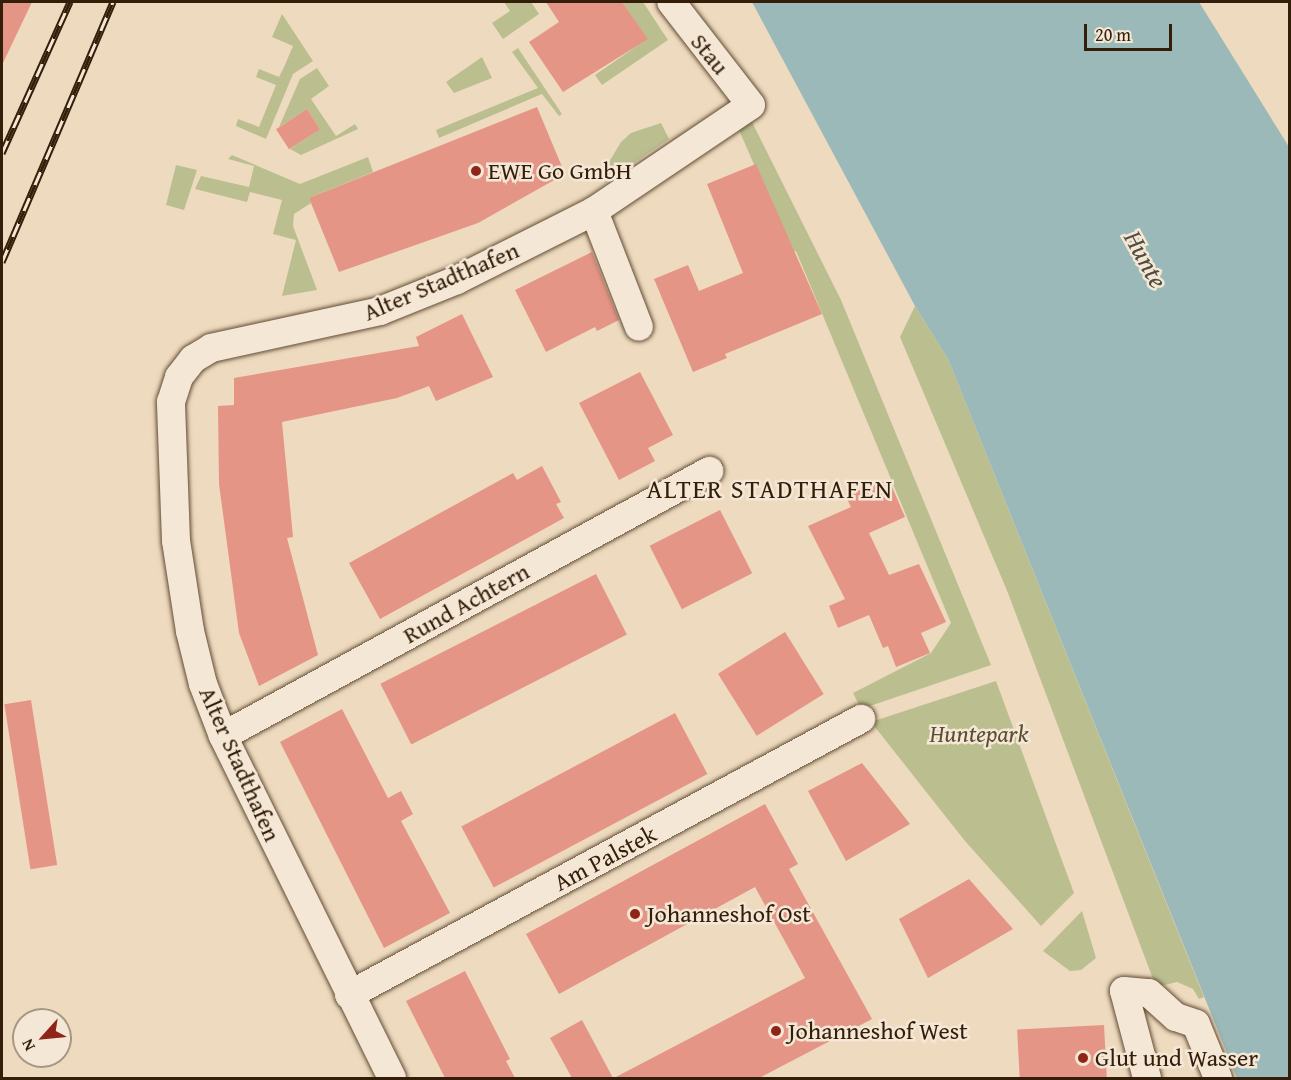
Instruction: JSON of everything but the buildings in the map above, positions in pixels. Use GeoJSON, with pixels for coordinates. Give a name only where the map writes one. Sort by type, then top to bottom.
{"type":"FeatureCollection","features":[{"type":"Feature","properties":{"kind":"street","name":"Stau"},"geometry":{"type":"LineString","coordinates":[[671,2],[751,105]]}},
{"type":"Feature","properties":{"kind":"street","name":"Alter Stadthafen"},"geometry":{"type":"LineString","coordinates":[[392,1078],[223,736],[204,684],[190,630],[177,552],[172,503],[171,402],[179,377],[193,359],[212,348],[380,311],[457,280],[594,212],[751,105]]}},
{"type":"Feature","properties":{"kind":"street"},"geometry":{"type":"LineString","coordinates":[[594,212],[639,327]]}},
{"type":"Feature","properties":{"kind":"street","name":"Rund Achtern"},"geometry":{"type":"LineString","coordinates":[[223,736],[709,471]]}},
{"type":"Feature","properties":{"kind":"street","name":"Am Palstek"},"geometry":{"type":"LineString","coordinates":[[349,995],[861,719]]}},
{"type":"Feature","properties":{"kind":"street"},"geometry":{"type":"LineString","coordinates":[[1147,1078],[1124,991],[1149,993],[1176,1017],[1196,1024],[1218,1078]]}},
{"type":"Feature","properties":{"kind":"green space"},"geometry":{"type":"Polygon","coordinates":[[[504,2],[531,2],[539,14],[503,39],[492,23],[510,11],[504,2]]]}},
{"type":"Feature","properties":{"kind":"green space"},"geometry":{"type":"Polygon","coordinates":[[[622,2],[643,2],[668,40],[602,85],[595,75],[647,39],[622,2]]]}},
{"type":"Feature","properties":{"kind":"green space"},"geometry":{"type":"Polygon","coordinates":[[[282,14],[313,61],[293,74],[266,139],[236,126],[238,119],[259,127],[276,85],[256,77],[259,69],[279,77],[293,46],[272,37],[282,14]]]}},
{"type":"Feature","properties":{"kind":"green space"},"geometry":{"type":"Polygon","coordinates":[[[518,48],[562,114],[559,116],[542,94],[439,138],[436,130],[538,88],[512,52],[518,48]]]}},
{"type":"Feature","properties":{"kind":"green space"},"geometry":{"type":"Polygon","coordinates":[[[482,57],[492,78],[454,93],[446,82],[482,57]]]}},
{"type":"Feature","properties":{"kind":"green space"},"geometry":{"type":"Polygon","coordinates":[[[317,68],[329,86],[311,99],[336,136],[355,124],[358,129],[301,155],[290,149],[320,129],[307,109],[279,127],[300,79],[317,68]]]}},
{"type":"Feature","properties":{"kind":"green space"},"geometry":{"type":"Polygon","coordinates":[[[752,122],[841,300],[991,665],[861,709],[853,693],[931,653],[951,623],[796,251],[792,252],[739,130],[752,122]]]}},
{"type":"Feature","properties":{"kind":"green space"},"geometry":{"type":"Polygon","coordinates":[[[661,123],[669,139],[604,183],[606,167],[621,142],[631,133],[661,123]]]}},
{"type":"Feature","properties":{"kind":"green space"},"geometry":{"type":"Polygon","coordinates":[[[232,155],[300,184],[368,157],[373,172],[309,198],[311,203],[294,214],[293,226],[317,290],[282,296],[296,240],[273,234],[282,200],[250,192],[247,202],[195,189],[201,176],[249,187],[254,166],[228,159],[232,155]]]}},
{"type":"Feature","properties":{"kind":"green space"},"geometry":{"type":"Polygon","coordinates":[[[176,165],[197,170],[184,210],[166,205],[176,165]]]}},
{"type":"Feature","properties":{"kind":"green space"},"geometry":{"type":"Polygon","coordinates":[[[915,306],[948,359],[1204,997],[1199,999],[1193,989],[1177,982],[1156,987],[1008,593],[900,337],[915,306]]]}},
{"type":"Feature","properties":{"kind":"green space","name":"Huntepark"},"geometry":{"type":"Polygon","coordinates":[[[996,681],[1074,893],[1041,926],[965,841],[871,722],[996,681]]]}},
{"type":"Feature","properties":{"kind":"green space"},"geometry":{"type":"Polygon","coordinates":[[[1082,911],[1096,958],[1081,970],[1070,971],[1043,951],[1082,911]]]}},
{"type":"Feature","properties":{"kind":"water","name":"Hunte"},"geometry":{"type":"Polygon","coordinates":[[[752,2],[1199,2],[1289,147],[1289,1078],[1237,1078],[948,359],[915,306],[752,2]]]}},
{"type":"Feature","properties":{"kind":"railway"},"geometry":{"type":"LineString","coordinates":[[2,153],[70,2]]}},
{"type":"Feature","properties":{"kind":"railway"},"geometry":{"type":"LineString","coordinates":[[2,262],[113,2]]}},
{"type":"Feature","properties":{"kind":"place","name":"EWE Go GmbH"},"geometry":{"type":"Point","coordinates":[476,171]}},
{"type":"Feature","properties":{"kind":"place","name":"Johanneshof Ost"},"geometry":{"type":"Point","coordinates":[635,914]}},
{"type":"Feature","properties":{"kind":"place","name":"Johanneshof West"},"geometry":{"type":"Point","coordinates":[776,1031]}},
{"type":"Feature","properties":{"kind":"place","name":"Glut und Wasser"},"geometry":{"type":"Point","coordinates":[1083,1058]}},
{"type":"Feature","properties":{"kind":"district","name":"ALTER STADTHAFEN"},"geometry":{"type":"Point","coordinates":[770,489]}}]}
